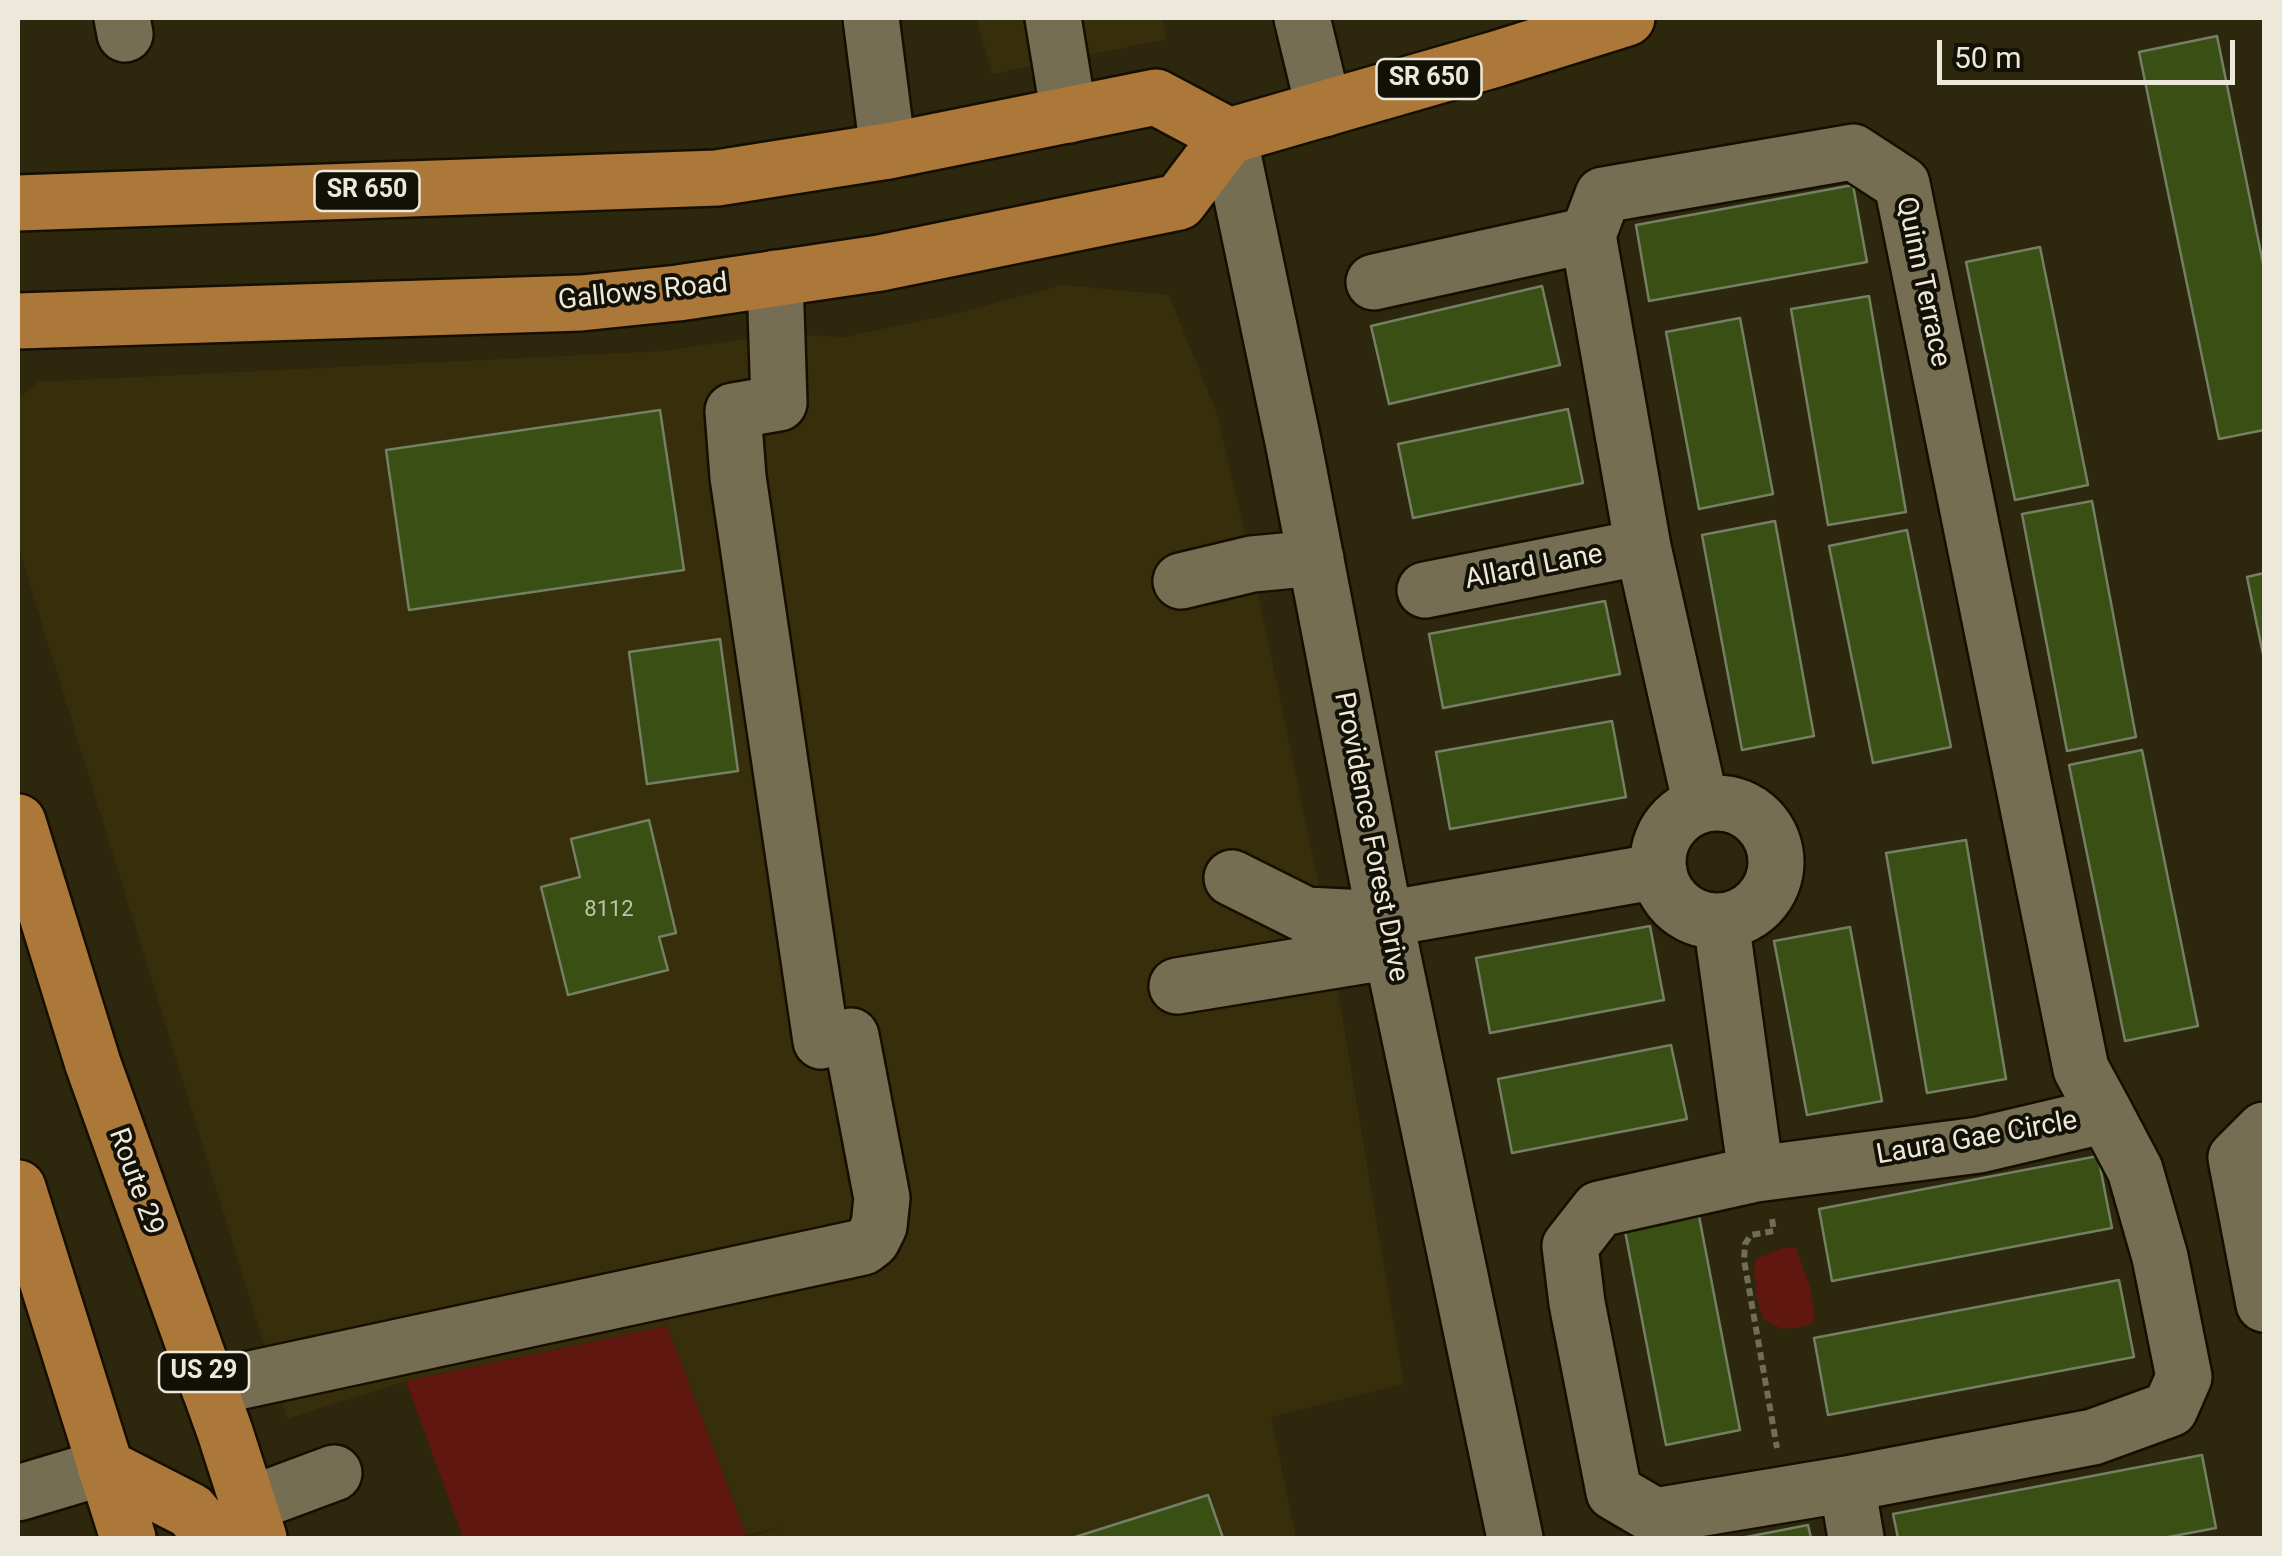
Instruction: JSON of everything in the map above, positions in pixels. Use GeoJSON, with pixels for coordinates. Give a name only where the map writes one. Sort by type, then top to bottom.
{"type":"FeatureCollection","features":[{"type":"Feature","properties":{"kind":"main road","name":"SR 650"},"geometry":{"type":"LineString","coordinates":[[18,203],[718,178],[888,151],[1156,97],[1229,136],[1324,109],[1552,29],[1627,18]]}},
{"type":"Feature","properties":{"kind":"main road","name":"Gallows Road"},"geometry":{"type":"LineString","coordinates":[[18,321],[581,303],[880,263],[1179,202],[1229,136]]}},
{"type":"Feature","properties":{"kind":"main road","name":"Route 29"},"geometry":{"type":"LineString","coordinates":[[18,822],[93,1064],[209,1388],[240,1528]]}},
{"type":"Feature","properties":{"kind":"main road"},"geometry":{"type":"LineString","coordinates":[[18,1188],[33,1293],[104,1467],[128,1538]]}},
{"type":"Feature","properties":{"kind":"main road"},"geometry":{"type":"LineString","coordinates":[[104,1467],[191,1510],[240,1528]]}},
{"type":"Feature","properties":{"kind":"street"},"geometry":{"type":"LineString","coordinates":[[871,18],[888,151]]}},
{"type":"Feature","properties":{"kind":"street"},"geometry":{"type":"LineString","coordinates":[[1053,18],[1069,115]]}},
{"type":"Feature","properties":{"kind":"street"},"geometry":{"type":"LineString","coordinates":[[1302,18],[1324,109]]}},
{"type":"Feature","properties":{"kind":"street","name":"Providence Forest Drive"},"geometry":{"type":"LineString","coordinates":[[1229,136],[1388,935],[1516,1538]]}},
{"type":"Feature","properties":{"kind":"street","name":"Quinn Terrace"},"geometry":{"type":"LineString","coordinates":[[1588,236],[1603,195],[1853,152],[1902,184],[2081,1069],[2106,1115]]}},
{"type":"Feature","properties":{"kind":"street"},"geometry":{"type":"LineString","coordinates":[[1374,282],[1588,236],[1644,547],[1700,805]]}},
{"type":"Feature","properties":{"kind":"street"},"geometry":{"type":"LineString","coordinates":[[209,1388],[863,1247],[872,1240],[882,1198],[836,1038],[738,477],[733,411],[779,403],[775,278]]}},
{"type":"Feature","properties":{"kind":"street","name":"Allard Lane"},"geometry":{"type":"LineString","coordinates":[[1425,590],[1644,547]]}},
{"type":"Feature","properties":{"kind":"street"},"geometry":{"type":"LineString","coordinates":[[1181,581],[1252,564],[1316,558]]}},
{"type":"Feature","properties":{"kind":"street"},"geometry":{"type":"LineString","coordinates":[[1720,802],[1740,807],[1756,817],[1776,851],[1770,890],[1757,906],[1741,916],[1704,920],[1688,913],[1664,888],[1659,871],[1663,838],[1685,812],[1700,805],[1720,802]]}},
{"type":"Feature","properties":{"kind":"street"},"geometry":{"type":"LineString","coordinates":[[1177,986],[1659,871]]}},
{"type":"Feature","properties":{"kind":"street"},"geometry":{"type":"LineString","coordinates":[[1232,878],[1306,915],[1388,935]]}},
{"type":"Feature","properties":{"kind":"street"},"geometry":{"type":"LineString","coordinates":[[1721,921],[1760,1174]]}},
{"type":"Feature","properties":{"kind":"street","name":"Laura Gae Circle"},"geometry":{"type":"LineString","coordinates":[[2106,1115],[2135,1170],[2160,1257],[2184,1377],[2170,1410],[2093,1437],[1655,1516],[1614,1492],[1570,1246],[1599,1209],[1760,1174],[1979,1145],[2106,1115]]}},
{"type":"Feature","properties":{"kind":"street"},"geometry":{"type":"LineString","coordinates":[[2264,1130],[2236,1158],[2264,1304]]}},
{"type":"Feature","properties":{"kind":"street"},"geometry":{"type":"LineString","coordinates":[[18,1493],[104,1467]]}},
{"type":"Feature","properties":{"kind":"street"},"geometry":{"type":"LineString","coordinates":[[240,1528],[334,1472]]}},
{"type":"Feature","properties":{"kind":"street"},"geometry":{"type":"LineString","coordinates":[[1847,1484],[1856,1538]]}},
{"type":"Feature","properties":{"kind":"path"},"geometry":{"type":"LineString","coordinates":[[1760,1174],[1774,1231],[1752,1235],[1745,1244],[1744,1260],[1785,1494]]}},
{"type":"Feature","properties":{"kind":"shaded area"},"geometry":{"type":"Polygon","coordinates":[[[976,18],[1162,18],[1167,39],[992,74],[976,18]]]}},
{"type":"Feature","properties":{"kind":"shaded area"},"geometry":{"type":"Polygon","coordinates":[[[1062,285],[1169,295],[1217,414],[1325,916],[1404,1384],[1271,1417],[1296,1538],[749,1538],[782,1527],[746,1535],[667,1326],[406,1381],[287,1419],[18,546],[18,398],[38,382],[664,351],[778,334],[844,337],[958,313],[1062,285]]]}},
{"type":"Feature","properties":{"kind":"shaded area"},"geometry":{"type":"Polygon","coordinates":[[[1796,1248],[1810,1287],[1815,1322],[1802,1327],[1783,1329],[1764,1320],[1757,1298],[1757,1258],[1796,1248]]]}},
{"type":"Feature","properties":{"kind":"shaded area"},"geometry":{"type":"Polygon","coordinates":[[[667,1326],[746,1535],[463,1538],[406,1381],[667,1326]]]}},
{"type":"Feature","properties":{"kind":"building"},"geometry":{"type":"Polygon","coordinates":[[[2217,36],[2264,268],[2264,430],[2219,439],[2139,52],[2217,36]]]}},
{"type":"Feature","properties":{"kind":"building"},"geometry":{"type":"Polygon","coordinates":[[[1853,185],[1867,262],[1649,301],[1636,225],[1853,185]]]}},
{"type":"Feature","properties":{"kind":"building"},"geometry":{"type":"Polygon","coordinates":[[[2040,247],[2088,485],[2015,500],[1966,262],[2040,247]]]}},
{"type":"Feature","properties":{"kind":"building"},"geometry":{"type":"Polygon","coordinates":[[[1542,286],[1560,365],[1389,404],[1371,326],[1542,286]]]}},
{"type":"Feature","properties":{"kind":"building"},"geometry":{"type":"Polygon","coordinates":[[[1869,296],[1906,512],[1828,525],[1791,309],[1869,296]]]}},
{"type":"Feature","properties":{"kind":"building"},"geometry":{"type":"Polygon","coordinates":[[[1740,318],[1773,494],[1699,509],[1666,332],[1740,318]]]}},
{"type":"Feature","properties":{"kind":"building"},"geometry":{"type":"Polygon","coordinates":[[[1568,409],[1583,483],[1413,518],[1398,444],[1568,409]]]}},
{"type":"Feature","properties":{"kind":"building"},"geometry":{"type":"Polygon","coordinates":[[[660,410],[684,570],[409,610],[386,450],[660,410]]]}},
{"type":"Feature","properties":{"kind":"building"},"geometry":{"type":"Polygon","coordinates":[[[2092,501],[2136,737],[2067,751],[2022,514],[2092,501]]]}},
{"type":"Feature","properties":{"kind":"building"},"geometry":{"type":"Polygon","coordinates":[[[1775,521],[1814,736],[1742,750],[1702,535],[1775,521]]]}},
{"type":"Feature","properties":{"kind":"building"},"geometry":{"type":"Polygon","coordinates":[[[1907,530],[1951,747],[1873,763],[1829,546],[1907,530]]]}},
{"type":"Feature","properties":{"kind":"building"},"geometry":{"type":"Polygon","coordinates":[[[2264,573],[2264,659],[2247,577],[2264,573]]]}},
{"type":"Feature","properties":{"kind":"building"},"geometry":{"type":"Polygon","coordinates":[[[1605,601],[1620,674],[1443,708],[1429,634],[1605,601]]]}},
{"type":"Feature","properties":{"kind":"building"},"geometry":{"type":"Polygon","coordinates":[[[720,639],[738,771],[647,784],[629,652],[720,639]]]}},
{"type":"Feature","properties":{"kind":"building"},"geometry":{"type":"Polygon","coordinates":[[[1612,721],[1626,797],[1450,829],[1436,752],[1612,721]]]}},
{"type":"Feature","properties":{"kind":"building"},"geometry":{"type":"Polygon","coordinates":[[[2142,750],[2198,1026],[2125,1041],[2069,765],[2142,750]]]}},
{"type":"Feature","properties":{"kind":"building"},"geometry":{"type":"Polygon","coordinates":[[[649,820],[676,933],[659,937],[668,970],[568,995],[541,887],[580,877],[571,839],[649,820]]]}},
{"type":"Feature","properties":{"kind":"building"},"geometry":{"type":"Polygon","coordinates":[[[1966,840],[2006,1079],[1927,1093],[1886,853],[1966,840]]]}},
{"type":"Feature","properties":{"kind":"building"},"geometry":{"type":"Polygon","coordinates":[[[1650,926],[1664,1000],[1490,1033],[1476,958],[1650,926]]]}},
{"type":"Feature","properties":{"kind":"building"},"geometry":{"type":"Polygon","coordinates":[[[1850,927],[1882,1101],[1807,1115],[1774,941],[1850,927]]]}},
{"type":"Feature","properties":{"kind":"building"},"geometry":{"type":"Polygon","coordinates":[[[1671,1045],[1687,1119],[1512,1153],[1498,1079],[1671,1045]]]}},
{"type":"Feature","properties":{"kind":"building"},"geometry":{"type":"Polygon","coordinates":[[[2098,1156],[2112,1228],[1832,1281],[1819,1209],[2098,1156]]]}},
{"type":"Feature","properties":{"kind":"building"},"geometry":{"type":"Polygon","coordinates":[[[1699,1216],[1740,1430],[1666,1445],[1625,1231],[1699,1216]]]}},
{"type":"Feature","properties":{"kind":"building"},"geometry":{"type":"Polygon","coordinates":[[[2119,1280],[2134,1357],[1828,1415],[1814,1338],[2119,1280]]]}},
{"type":"Feature","properties":{"kind":"building"},"geometry":{"type":"Polygon","coordinates":[[[2202,1455],[2216,1528],[2163,1538],[1898,1538],[1893,1514],[2202,1455]]]}},
{"type":"Feature","properties":{"kind":"building"},"geometry":{"type":"Polygon","coordinates":[[[1208,1495],[1223,1538],[1072,1538],[1208,1495]]]}},
{"type":"Feature","properties":{"kind":"building"},"geometry":{"type":"Polygon","coordinates":[[[1808,1525],[1811,1538],[1741,1538],[1808,1525]]]}}]}
